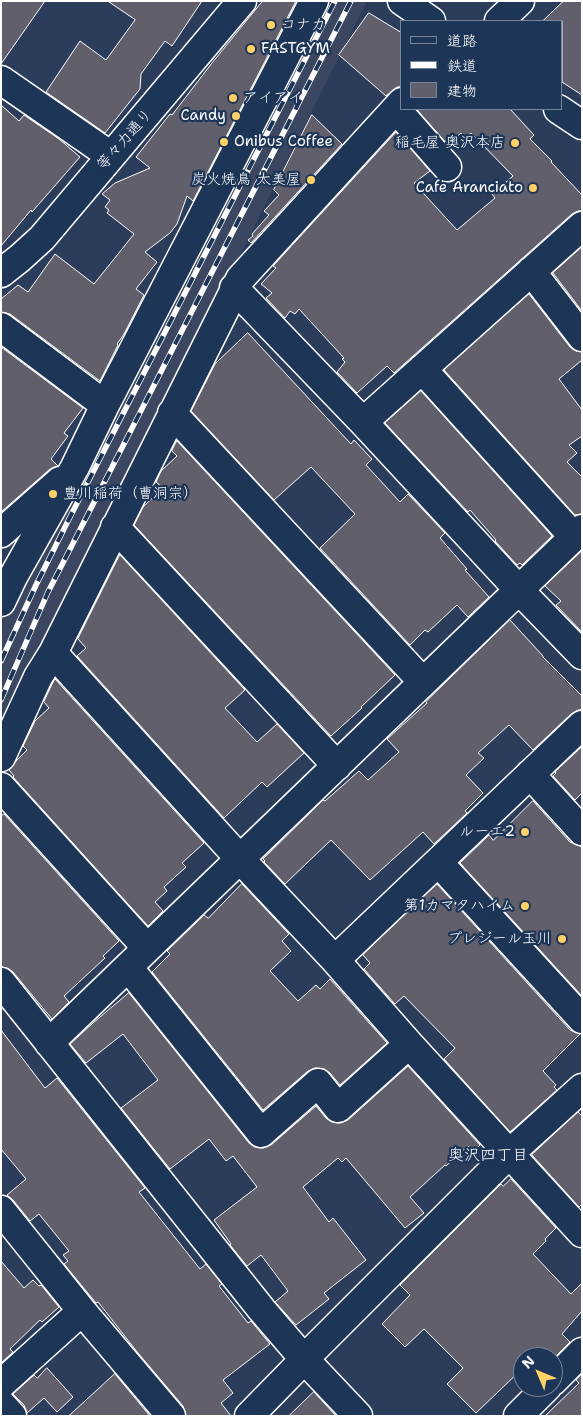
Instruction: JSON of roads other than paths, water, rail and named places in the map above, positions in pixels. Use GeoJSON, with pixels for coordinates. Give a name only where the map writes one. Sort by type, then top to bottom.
{"type":"FeatureCollection","features":[{"type":"Feature","properties":{"kind":"street","name":"等々力通り"},"geometry":{"type":"LineString","coordinates":[[1,273],[42,238],[242,1]]}},
{"type":"Feature","properties":{"kind":"street"},"geometry":{"type":"LineString","coordinates":[[1,602],[75,467],[105,405],[314,1]]}},
{"type":"Feature","properties":{"kind":"street"},"geometry":{"type":"LineString","coordinates":[[402,1],[430,20]]}},
{"type":"Feature","properties":{"kind":"street"},"geometry":{"type":"LineString","coordinates":[[501,20],[520,1]]}},
{"type":"Feature","properties":{"kind":"street"},"geometry":{"type":"LineString","coordinates":[[1,80],[110,156]]}},
{"type":"Feature","properties":{"kind":"street"},"geometry":{"type":"LineString","coordinates":[[1,757],[38,677],[53,653],[234,288],[246,272],[399,106]]}},
{"type":"Feature","properties":{"kind":"street"},"geometry":{"type":"LineString","coordinates":[[402,110],[447,167]]}},
{"type":"Feature","properties":{"kind":"street"},"geometry":{"type":"LineString","coordinates":[[560,110],[582,125]]}},
{"type":"Feature","properties":{"kind":"street"},"geometry":{"type":"LineString","coordinates":[[362,422],[582,226]]}},
{"type":"Feature","properties":{"kind":"street"},"geometry":{"type":"LineString","coordinates":[[531,271],[582,337]]}},
{"type":"Feature","properties":{"kind":"street"},"geometry":{"type":"LineString","coordinates":[[234,288],[519,590],[582,654]]}},
{"type":"Feature","properties":{"kind":"street"},"geometry":{"type":"LineString","coordinates":[[1,327],[105,405]]}},
{"type":"Feature","properties":{"kind":"street"},"geometry":{"type":"LineString","coordinates":[[49,1043],[578,533],[422,369]]}},
{"type":"Feature","properties":{"kind":"street"},"geometry":{"type":"LineString","coordinates":[[172,413],[423,682]]}},
{"type":"Feature","properties":{"kind":"street"},"geometry":{"type":"LineString","coordinates":[[4,526],[75,467]]}},
{"type":"Feature","properties":{"kind":"street"},"geometry":{"type":"LineString","coordinates":[[115,527],[337,766]]}},
{"type":"Feature","properties":{"kind":"street"},"geometry":{"type":"LineString","coordinates":[[53,653],[582,1233]]}},
{"type":"Feature","properties":{"kind":"street"},"geometry":{"type":"LineString","coordinates":[[335,960],[582,725]]}},
{"type":"Feature","properties":{"kind":"street"},"geometry":{"type":"LineString","coordinates":[[530,774],[582,831]]}},
{"type":"Feature","properties":{"kind":"street"},"geometry":{"type":"LineString","coordinates":[[1,787],[147,948]]}},
{"type":"Feature","properties":{"kind":"street"},"geometry":{"type":"LineString","coordinates":[[438,862],[582,1020]]}},
{"type":"Feature","properties":{"kind":"street"},"geometry":{"type":"LineString","coordinates":[[128,967],[261,1133],[318,1083],[338,1108],[409,1044]]}},
{"type":"Feature","properties":{"kind":"street"},"geometry":{"type":"LineString","coordinates":[[1,982],[262,1310],[304,1359],[358,1416]]}},
{"type":"Feature","properties":{"kind":"street"},"geometry":{"type":"LineString","coordinates":[[249,1416],[509,1154],[582,1088]]}},
{"type":"Feature","properties":{"kind":"street"},"geometry":{"type":"LineString","coordinates":[[1,1210],[82,1311],[172,1416]]}},
{"type":"Feature","properties":{"kind":"street"},"geometry":{"type":"LineString","coordinates":[[1,1384],[82,1311]]}},
{"type":"Feature","properties":{"kind":"street"},"geometry":{"type":"LineString","coordinates":[[563,1371],[582,1352]]}},
{"type":"Feature","properties":{"kind":"street"},"geometry":{"type":"LineString","coordinates":[[518,1416],[537,1397]]}},
{"type":"Feature","properties":{"kind":"street"},"geometry":{"type":"LineString","coordinates":[[1,1404],[12,1416]]}},
{"type":"Feature","properties":{"kind":"railway"},"geometry":{"type":"LineString","coordinates":[[1,661],[71,515],[335,1]]}},
{"type":"Feature","properties":{"kind":"railway"},"geometry":{"type":"LineString","coordinates":[[1,700],[48,592],[351,1]]}},
{"type":"Feature","properties":{"kind":"place","name":"コナカ"},"geometry":{"type":"Point","coordinates":[271,25]}},
{"type":"Feature","properties":{"kind":"place","name":"FASTGYM"},"geometry":{"type":"Point","coordinates":[251,49]}},
{"type":"Feature","properties":{"kind":"place","name":"アイアイ"},"geometry":{"type":"Point","coordinates":[233,98]}},
{"type":"Feature","properties":{"kind":"place","name":"Candy"},"geometry":{"type":"Point","coordinates":[236,116]}},
{"type":"Feature","properties":{"kind":"place","name":"Onibus Coffee"},"geometry":{"type":"Point","coordinates":[224,142]}},
{"type":"Feature","properties":{"kind":"place","name":"稲毛屋 奥沢本店"},"geometry":{"type":"Point","coordinates":[515,143]}},
{"type":"Feature","properties":{"kind":"place","name":"炭火焼鳥 太美屋"},"geometry":{"type":"Point","coordinates":[311,180]}},
{"type":"Feature","properties":{"kind":"place","name":"Cafe Aranciato"},"geometry":{"type":"Point","coordinates":[533,188]}},
{"type":"Feature","properties":{"kind":"place","name":"豊川稲荷（曹洞宗）"},"geometry":{"type":"Point","coordinates":[53,494]}},
{"type":"Feature","properties":{"kind":"place","name":"ルーエ2"},"geometry":{"type":"Point","coordinates":[525,832]}},
{"type":"Feature","properties":{"kind":"place","name":"第1カマタハイム"},"geometry":{"type":"Point","coordinates":[525,906]}},
{"type":"Feature","properties":{"kind":"place","name":"プレジール玉川"},"geometry":{"type":"Point","coordinates":[562,939]}},
{"type":"Feature","properties":{"kind":"district","name":"奥沢四丁目"},"geometry":{"type":"Point","coordinates":[488,1156]}}]}
